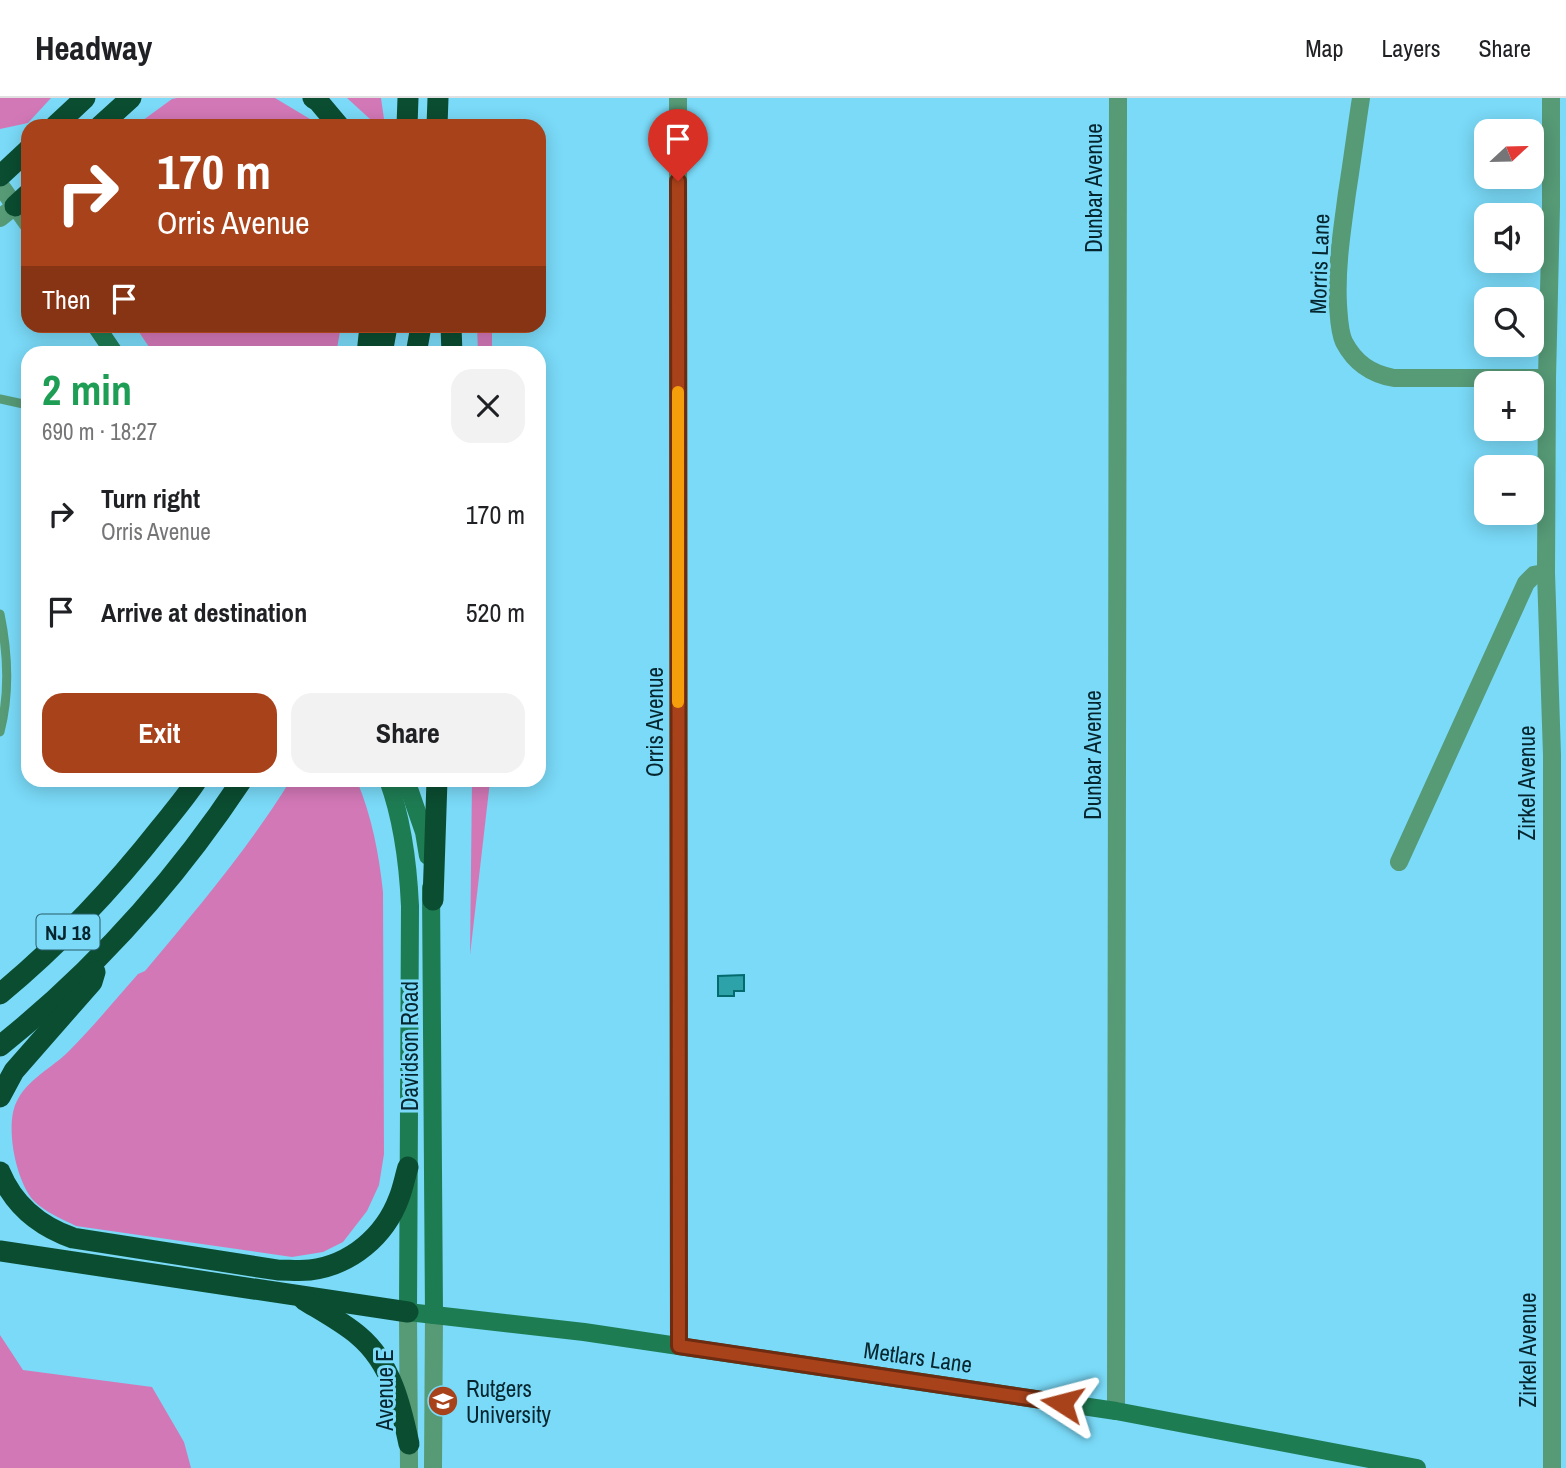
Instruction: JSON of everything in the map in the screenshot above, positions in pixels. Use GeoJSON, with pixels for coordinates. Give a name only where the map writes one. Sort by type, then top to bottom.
{"type":"FeatureCollection","features":[{"type":"Feature","properties":{"kind":"highway"},"geometry":{"type":"LineString","coordinates":[[62,119],[85,98]]}},
{"type":"Feature","properties":{"kind":"highway"},"geometry":{"type":"LineString","coordinates":[[108,119],[131,98]]}},
{"type":"Feature","properties":{"kind":"highway"},"geometry":{"type":"LineString","coordinates":[[313,98],[333,119]]}},
{"type":"Feature","properties":{"kind":"highway"},"geometry":{"type":"LineString","coordinates":[[407,119],[408,98]]}},
{"type":"Feature","properties":{"kind":"highway"},"geometry":{"type":"LineString","coordinates":[[437,119],[438,98]]}},
{"type":"Feature","properties":{"kind":"highway"},"geometry":{"type":"LineString","coordinates":[[449,98],[450,119]]}},
{"type":"Feature","properties":{"kind":"highway"},"geometry":{"type":"LineString","coordinates":[[0,176],[21,156]]}},
{"type":"Feature","properties":{"kind":"highway","name":"NJ 18"},"geometry":{"type":"LineString","coordinates":[[0,994],[101,898],[131,865],[192,787]]}},
{"type":"Feature","properties":{"kind":"highway","name":"NJ 18"},"geometry":{"type":"LineString","coordinates":[[0,1046],[28,1024],[128,928],[184,862],[238,787]]}},
{"type":"Feature","properties":{"kind":"highway"},"geometry":{"type":"LineString","coordinates":[[433,900],[437,787]]}},
{"type":"Feature","properties":{"kind":"highway"},"geometry":{"type":"LineString","coordinates":[[0,1097],[14,1071],[92,982],[100,957]]}},
{"type":"Feature","properties":{"kind":"highway"},"geometry":{"type":"LineString","coordinates":[[0,1172],[16,1200],[30,1216],[73,1238],[278,1270],[303,1271],[339,1262],[374,1240],[399,1199],[408,1167]]}},
{"type":"Feature","properties":{"kind":"highway"},"geometry":{"type":"LineString","coordinates":[[0,1251],[408,1312]]}},
{"type":"Feature","properties":{"kind":"highway"},"geometry":{"type":"LineString","coordinates":[[297,1295],[359,1336],[380,1360],[401,1406],[409,1444]]}},
{"type":"Feature","properties":{"kind":"main road","name":"Davidson Road"},"geometry":{"type":"LineString","coordinates":[[390,787],[404,836],[410,906],[408,1312]]}},
{"type":"Feature","properties":{"kind":"main road","name":"Davidson Road"},"geometry":{"type":"LineString","coordinates":[[408,787],[424,832],[433,900],[434,1315]]}},
{"type":"Feature","properties":{"kind":"main road","name":"Metlars Lane"},"geometry":{"type":"LineString","coordinates":[[408,1312],[584,1332],[1116,1411],[1417,1468]]}},
{"type":"Feature","properties":{"kind":"street","name":"Orris Avenue"},"geometry":{"type":"LineString","coordinates":[[678,98],[679,1346]]}},
{"type":"Feature","properties":{"kind":"street","name":"Dunbar Avenue"},"geometry":{"type":"LineString","coordinates":[[1116,1411],[1118,98]]}},
{"type":"Feature","properties":{"kind":"street","name":"Morris Lane"},"geometry":{"type":"LineString","coordinates":[[1361,98],[1339,255],[1337,289],[1343,340],[1365,368],[1379,376],[1547,378]]}},
{"type":"Feature","properties":{"kind":"street","name":"Zirkel Avenue"},"geometry":{"type":"LineString","coordinates":[[1551,98],[1546,573],[1558,955],[1552,1468]]}},
{"type":"Feature","properties":{"kind":"street"},"geometry":{"type":"LineString","coordinates":[[0,185],[14,206]]}},
{"type":"Feature","properties":{"kind":"street"},"geometry":{"type":"LineString","coordinates":[[1399,862],[1526,583],[1534,575],[1546,573]]}},
{"type":"Feature","properties":{"kind":"street","name":"Avenue E"},"geometry":{"type":"LineString","coordinates":[[408,1312],[409,1468]]}},
{"type":"Feature","properties":{"kind":"street"},"geometry":{"type":"LineString","coordinates":[[433,1468],[434,1315]]}},
{"type":"Feature","properties":{"kind":"lane"},"geometry":{"type":"LineString","coordinates":[[0,399],[21,404]]}},
{"type":"Feature","properties":{"kind":"lane"},"geometry":{"type":"LineString","coordinates":[[0,614],[5,636],[7,684],[0,732]]}},
{"type":"Feature","properties":{"kind":"shaded area"},"geometry":{"type":"Polygon","coordinates":[[[0,98],[51,98],[32,119],[21,119],[21,124],[0,129],[0,98]]]}},
{"type":"Feature","properties":{"kind":"shaded area"},"geometry":{"type":"Polygon","coordinates":[[[275,98],[310,119],[145,119],[172,99],[275,98]]]}},
{"type":"Feature","properties":{"kind":"shaded area"},"geometry":{"type":"Polygon","coordinates":[[[347,98],[381,98],[384,119],[370,119],[347,98]]]}},
{"type":"Feature","properties":{"kind":"shaded area"},"geometry":{"type":"Polygon","coordinates":[[[140,333],[340,333],[337,346],[148,346],[140,333]]]}},
{"type":"Feature","properties":{"kind":"shaded area"},"geometry":{"type":"Polygon","coordinates":[[[477,333],[492,333],[492,346],[478,346],[477,333]]]}},
{"type":"Feature","properties":{"kind":"shaded area"},"geometry":{"type":"Polygon","coordinates":[[[286,787],[359,787],[371,822],[383,892],[384,1154],[379,1185],[367,1211],[343,1242],[323,1252],[292,1257],[76,1226],[43,1209],[28,1192],[17,1168],[12,1140],[16,1103],[26,1087],[69,1051],[138,974],[145,971],[239,855],[286,787]]]}},
{"type":"Feature","properties":{"kind":"shaded area"},"geometry":{"type":"Polygon","coordinates":[[[472,787],[489,787],[470,955],[472,787]]]}},
{"type":"Feature","properties":{"kind":"shaded area"},"geometry":{"type":"Polygon","coordinates":[[[0,1335],[23,1370],[152,1387],[184,1442],[191,1468],[0,1468],[0,1335]]]}},
{"type":"Feature","properties":{"kind":"building"},"geometry":{"type":"Polygon","coordinates":[[[744,975],[744,991],[734,991],[734,996],[718,996],[718,976],[744,975]]]}},
{"type":"Feature","properties":{"kind":"slow traffic"},"geometry":{"type":"LineString","coordinates":[[678,392],[678,702]]}},
{"type":"Feature","properties":{"kind":"place","name":"Rutgers University"},"geometry":{"type":"Point","coordinates":[443,1401]}},
{"type":"Feature","properties":{"kind":"route"},"geometry":{"type":"LineString","coordinates":[[678,181],[679,1346],[1062,1403]]}}]}
